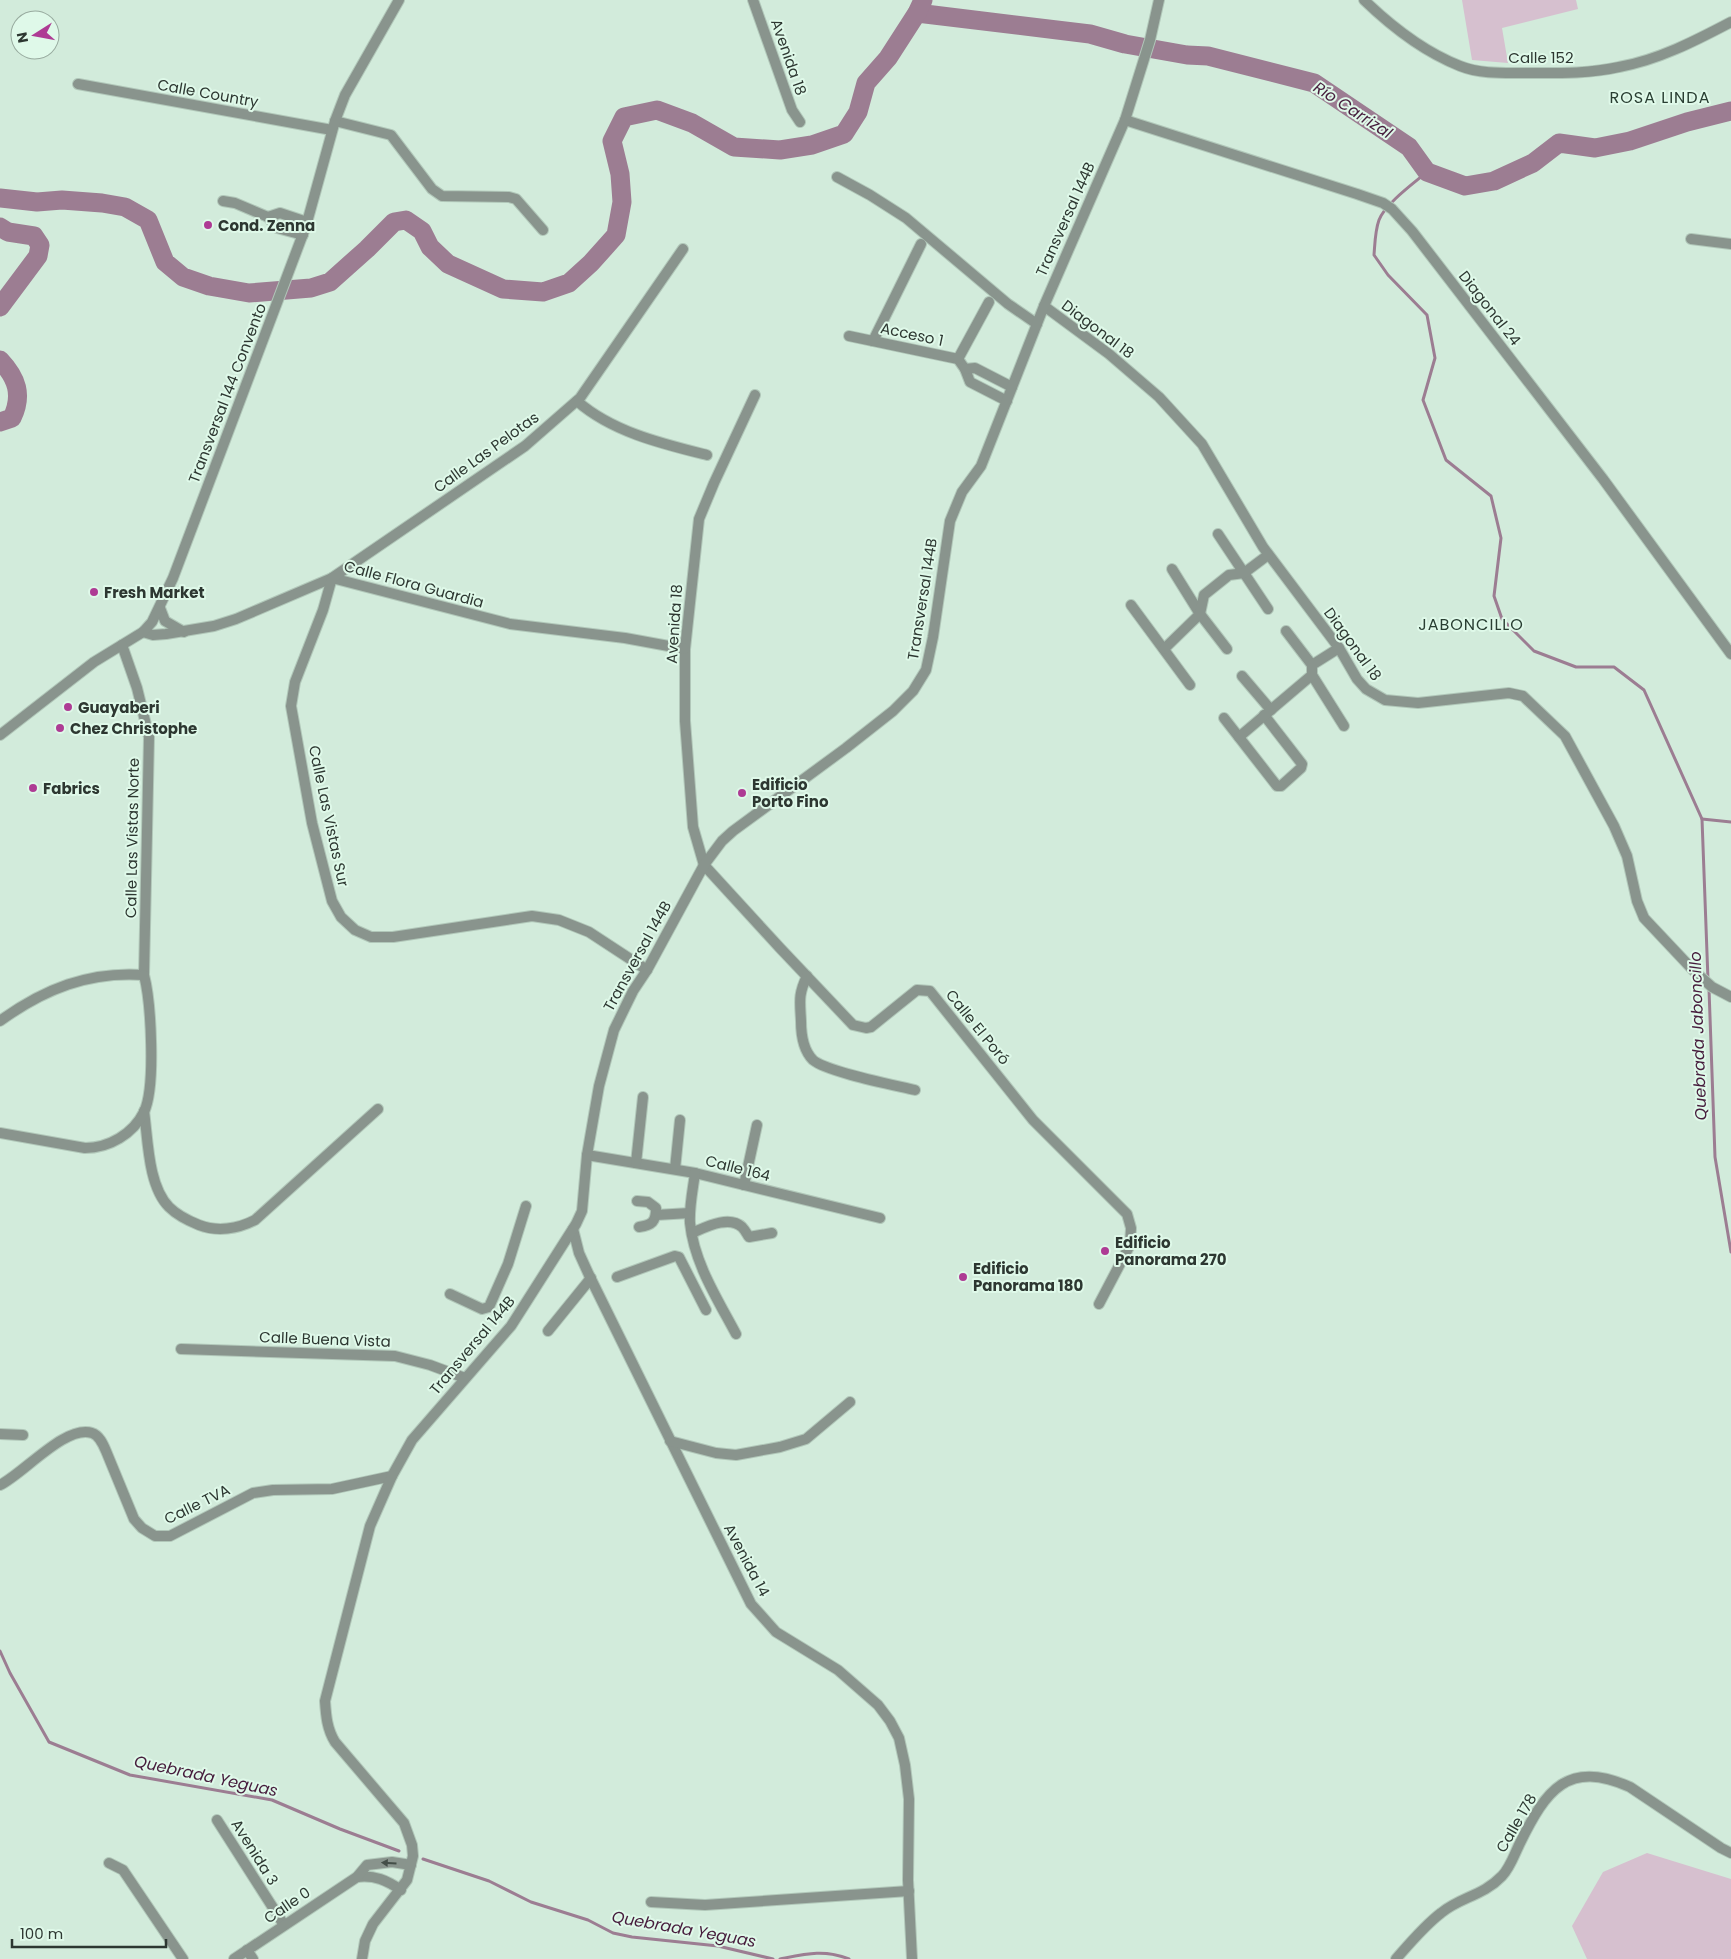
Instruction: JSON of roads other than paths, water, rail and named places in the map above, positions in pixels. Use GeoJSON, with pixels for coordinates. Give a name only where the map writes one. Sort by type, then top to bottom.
{"type":"FeatureCollection","features":[{"type":"Feature","properties":{"kind":"street","name":"Transversal 144 Convento"},"geometry":{"type":"LineString","coordinates":[[0,735],[94,662],[143,632],[152,622],[160,608],[303,235],[334,126],[345,95],[399,0]]}},
{"type":"Feature","properties":{"kind":"street","name":"Avenida 18"},"geometry":{"type":"LineString","coordinates":[[753,0],[792,110],[800,122]]}},
{"type":"Feature","properties":{"kind":"street","name":"Transversal 144B"},"geometry":{"type":"LineString","coordinates":[[362,1959],[365,1941],[373,1924],[407,1880],[413,1856],[412,1845],[404,1823],[335,1742],[330,1733],[326,1717],[327,1690],[370,1526],[392,1476],[412,1440],[511,1326],[573,1229],[582,1211],[587,1155],[599,1086],[614,1030],[633,991],[647,970],[704,866],[722,841],[733,831],[814,777],[893,710],[913,691],[926,670],[933,637],[950,521],[962,492],[981,466],[1036,324],[1124,120],[1150,40],[1158,0]]}},
{"type":"Feature","properties":{"kind":"street","name":"Calle 152"},"geometry":{"type":"LineString","coordinates":[[1364,0],[1393,26],[1429,52],[1461,66],[1493,72],[1572,72],[1619,67],[1640,62],[1678,48],[1731,22]]}},
{"type":"Feature","properties":{"kind":"street","name":"Calle Country"},"geometry":{"type":"LineString","coordinates":[[78,84],[391,135],[432,189],[442,196],[509,197],[516,199],[543,230]]}},
{"type":"Feature","properties":{"kind":"street","name":"Diagonal 24"},"geometry":{"type":"LineString","coordinates":[[1124,120],[1357,194],[1383,203],[1392,209],[1412,231],[1603,479],[1731,654]]}},
{"type":"Feature","properties":{"kind":"street"},"geometry":{"type":"LineString","coordinates":[[837,177],[870,194],[906,218],[1008,304],[1036,324]]}},
{"type":"Feature","properties":{"kind":"street"},"geometry":{"type":"LineString","coordinates":[[223,201],[268,217],[277,228],[303,235]]}},
{"type":"Feature","properties":{"kind":"street"},"geometry":{"type":"LineString","coordinates":[[268,217],[280,213],[307,222]]}},
{"type":"Feature","properties":{"kind":"street"},"geometry":{"type":"LineString","coordinates":[[1691,239],[1731,244]]}},
{"type":"Feature","properties":{"kind":"street"},"geometry":{"type":"LineString","coordinates":[[873,341],[921,244]]}},
{"type":"Feature","properties":{"kind":"street","name":"Calle Las Pelotas"},"geometry":{"type":"LineString","coordinates":[[332,578],[525,446],[577,401],[683,250]]}},
{"type":"Feature","properties":{"kind":"street"},"geometry":{"type":"LineString","coordinates":[[958,359],[989,302]]}},
{"type":"Feature","properties":{"kind":"street","name":"Diagonal 18"},"geometry":{"type":"LineString","coordinates":[[1044,306],[1109,354],[1159,397],[1202,444],[1268,555],[1339,648],[1357,679],[1366,689],[1385,700],[1418,703],[1509,693],[1522,696],[1565,736],[1614,826],[1627,856],[1637,901],[1644,918],[1693,970],[1712,987],[1731,997]]}},
{"type":"Feature","properties":{"kind":"street","name":"Acceso 1"},"geometry":{"type":"LineString","coordinates":[[849,336],[958,359],[965,369],[970,382],[1007,401]]}},
{"type":"Feature","properties":{"kind":"street"},"geometry":{"type":"LineString","coordinates":[[965,369],[975,368],[1012,387]]}},
{"type":"Feature","properties":{"kind":"street","name":"Avenida 18"},"geometry":{"type":"LineString","coordinates":[[704,866],[693,827],[685,721],[685,649],[700,519],[714,483],[756,395]]}},
{"type":"Feature","properties":{"kind":"street"},"geometry":{"type":"LineString","coordinates":[[577,401],[600,419],[613,425],[642,436],[707,454]]}},
{"type":"Feature","properties":{"kind":"street"},"geometry":{"type":"LineString","coordinates":[[1218,534],[1268,609]]}},
{"type":"Feature","properties":{"kind":"street"},"geometry":{"type":"LineString","coordinates":[[1164,648],[1200,614],[1204,595],[1229,575],[1244,573],[1268,555]]}},
{"type":"Feature","properties":{"kind":"street"},"geometry":{"type":"LineString","coordinates":[[1172,569],[1200,614],[1227,649]]}},
{"type":"Feature","properties":{"kind":"street","name":"Calle Flora Guardia"},"geometry":{"type":"LineString","coordinates":[[143,632],[153,635],[185,632],[214,626],[236,619],[332,578],[510,624],[626,638],[685,649]]}},
{"type":"Feature","properties":{"kind":"street","name":"Calle Las Vistas Sur"},"geometry":{"type":"LineString","coordinates":[[332,578],[323,610],[295,682],[291,706],[312,823],[332,901],[341,917],[355,930],[371,937],[393,937],[532,916],[559,920],[589,932],[647,970]]}},
{"type":"Feature","properties":{"kind":"street"},"geometry":{"type":"LineString","coordinates":[[1131,605],[1190,685]]}},
{"type":"Feature","properties":{"kind":"street"},"geometry":{"type":"LineString","coordinates":[[160,608],[160,613],[165,621],[185,632]]}},
{"type":"Feature","properties":{"kind":"street"},"geometry":{"type":"LineString","coordinates":[[1286,631],[1312,670],[1344,726]]}},
{"type":"Feature","properties":{"kind":"street","name":"Calle Las Vistas Norte"},"geometry":{"type":"LineString","coordinates":[[0,1133],[85,1148],[98,1148],[120,1138],[130,1129],[144,1111],[150,1089],[148,991],[144,975],[149,737],[139,697],[122,645]]}},
{"type":"Feature","properties":{"kind":"street"},"geometry":{"type":"LineString","coordinates":[[1239,737],[1312,670],[1339,648]]}},
{"type":"Feature","properties":{"kind":"street"},"geometry":{"type":"LineString","coordinates":[[1224,718],[1277,786],[1281,786],[1301,768],[1302,764],[1242,676]]}},
{"type":"Feature","properties":{"kind":"street","name":"Calle El Poró"},"geometry":{"type":"LineString","coordinates":[[704,866],[853,1025],[871,1027],[917,990],[930,991],[1033,1120],[1127,1214],[1131,1228],[1130,1245],[1099,1304]]}},
{"type":"Feature","properties":{"kind":"street"},"geometry":{"type":"LineString","coordinates":[[0,1021],[15,1010],[73,981],[92,976],[144,975]]}},
{"type":"Feature","properties":{"kind":"street"},"geometry":{"type":"LineString","coordinates":[[806,976],[800,991],[801,1027],[804,1048],[814,1060],[828,1068],[915,1090]]}},
{"type":"Feature","properties":{"kind":"street"},"geometry":{"type":"LineString","coordinates":[[636,1163],[644,1097]]}},
{"type":"Feature","properties":{"kind":"street"},"geometry":{"type":"LineString","coordinates":[[144,1111],[151,1165],[162,1195],[169,1207],[186,1220],[204,1227],[216,1229],[245,1225],[255,1220],[378,1109]]}},
{"type":"Feature","properties":{"kind":"street"},"geometry":{"type":"LineString","coordinates":[[675,1170],[680,1120]]}},
{"type":"Feature","properties":{"kind":"street"},"geometry":{"type":"LineString","coordinates":[[744,1185],[757,1125]]}},
{"type":"Feature","properties":{"kind":"street","name":"Calle 164"},"geometry":{"type":"LineString","coordinates":[[587,1155],[695,1173],[880,1218]]}},
{"type":"Feature","properties":{"kind":"street"},"geometry":{"type":"LineString","coordinates":[[695,1173],[690,1213],[692,1233],[703,1271],[736,1334]]}},
{"type":"Feature","properties":{"kind":"street"},"geometry":{"type":"LineString","coordinates":[[637,1201],[648,1202],[656,1208],[656,1219],[652,1223],[639,1226]]}},
{"type":"Feature","properties":{"kind":"street"},"geometry":{"type":"LineString","coordinates":[[450,1294],[482,1309],[489,1307],[508,1264],[526,1206]]}},
{"type":"Feature","properties":{"kind":"street"},"geometry":{"type":"LineString","coordinates":[[656,1215],[690,1213]]}},
{"type":"Feature","properties":{"kind":"street"},"geometry":{"type":"LineString","coordinates":[[692,1233],[718,1223],[735,1223],[741,1226],[749,1237],[772,1233]]}},
{"type":"Feature","properties":{"kind":"street","name":"Avenida 14"},"geometry":{"type":"LineString","coordinates":[[573,1229],[580,1253],[591,1278],[751,1604],[776,1632],[838,1670],[878,1705],[890,1721],[899,1738],[905,1765],[909,1799],[909,1891],[912,1959]]}},
{"type":"Feature","properties":{"kind":"street"},"geometry":{"type":"LineString","coordinates":[[617,1277],[676,1256],[679,1257],[704,1306],[716,1296]]}},
{"type":"Feature","properties":{"kind":"street"},"geometry":{"type":"LineString","coordinates":[[548,1331],[591,1278]]}},
{"type":"Feature","properties":{"kind":"street","name":"Calle Buena Vista"},"geometry":{"type":"LineString","coordinates":[[181,1349],[395,1356],[430,1365],[465,1378]]}},
{"type":"Feature","properties":{"kind":"street"},"geometry":{"type":"LineString","coordinates":[[670,1441],[716,1453],[736,1455],[780,1448],[806,1439],[850,1402]]}},
{"type":"Feature","properties":{"kind":"street","name":"Calle TVA"},"geometry":{"type":"LineString","coordinates":[[0,1485],[10,1480],[55,1444],[75,1433],[92,1433],[100,1440],[106,1450],[134,1519],[142,1528],[155,1536],[170,1536],[253,1493],[273,1490],[332,1488],[392,1476]]}},
{"type":"Feature","properties":{"kind":"street"},"geometry":{"type":"LineString","coordinates":[[0,1434],[23,1435]]}},
{"type":"Feature","properties":{"kind":"street","name":"Calle 178"},"geometry":{"type":"LineString","coordinates":[[1396,1959],[1424,1928],[1442,1912],[1488,1889],[1504,1874],[1523,1836],[1548,1797],[1570,1779],[1586,1776],[1617,1781],[1630,1787],[1731,1853]]}},
{"type":"Feature","properties":{"kind":"street","name":"Avenida 3"},"geometry":{"type":"LineString","coordinates":[[217,1820],[284,1926]]}},
{"type":"Feature","properties":{"kind":"street","name":"Calle 0"},"geometry":{"type":"LineString","coordinates":[[234,1959],[250,1955],[284,1926],[357,1877],[367,1865],[379,1862],[392,1862],[411,1865]]}},
{"type":"Feature","properties":{"kind":"street"},"geometry":{"type":"LineString","coordinates":[[109,1863],[123,1870],[183,1959]]}},
{"type":"Feature","properties":{"kind":"street"},"geometry":{"type":"LineString","coordinates":[[357,1877],[371,1876],[388,1882],[401,1890]]}},
{"type":"Feature","properties":{"kind":"street"},"geometry":{"type":"LineString","coordinates":[[651,1902],[705,1905],[909,1891]]}},
{"type":"Feature","properties":{"kind":"waterway"},"geometry":{"type":"LineString","coordinates":[[0,198],[37,202],[62,200],[125,207],[148,220],[165,262],[183,277],[209,286],[249,293],[311,288],[330,282],[394,222],[406,220],[422,231],[430,247],[448,264],[503,289],[543,292],[569,283],[591,263],[616,235],[622,202],[620,174],[612,141],[624,117],[657,110],[692,123],[734,147],[780,150],[812,145],[844,134],[858,112],[866,83],[888,58],[917,13],[923,0]]}},
{"type":"Feature","properties":{"kind":"waterway","name":"Río Carrizal"},"geometry":{"type":"LineString","coordinates":[[917,13],[1090,34],[1125,44],[1187,55],[1208,56],[1314,83],[1409,147],[1427,172],[1465,186],[1494,181],[1533,163],[1559,143],[1595,148],[1630,141],[1687,122],[1731,111]]}},
{"type":"Feature","properties":{"kind":"waterway","name":"Quebrada Jaboncillo"},"geometry":{"type":"LineString","coordinates":[[1427,172],[1400,194],[1382,214],[1375,237],[1374,255],[1388,275],[1427,315],[1435,358],[1423,400],[1446,460],[1491,496],[1501,538],[1494,596],[1502,619],[1534,651],[1576,667],[1614,667],[1644,690],[1702,819],[1708,980]]}},
{"type":"Feature","properties":{"kind":"waterway"},"geometry":{"type":"LineString","coordinates":[[0,227],[8,232],[34,236],[40,245],[38,256],[0,307]]}},
{"type":"Feature","properties":{"kind":"waterway"},"geometry":{"type":"LineString","coordinates":[[0,360],[11,373],[18,394],[12,418],[0,422]]}},
{"type":"Feature","properties":{"kind":"waterway","name":"Quebrada Jaboncillo"},"geometry":{"type":"LineString","coordinates":[[1702,819],[1731,822]]}},
{"type":"Feature","properties":{"kind":"waterway","name":"Quebrada Jaboncillo"},"geometry":{"type":"LineString","coordinates":[[1709,989],[1715,1157],[1731,1252]]}},
{"type":"Feature","properties":{"kind":"waterway","name":"Quebrada Yeguas"},"geometry":{"type":"LineString","coordinates":[[0,1651],[10,1673],[49,1742],[130,1775],[272,1800],[340,1829],[399,1851]]}},
{"type":"Feature","properties":{"kind":"waterway","name":"Quebrada Yeguas"},"geometry":{"type":"LineString","coordinates":[[423,1859],[489,1881],[531,1902],[588,1920],[613,1933],[632,1937],[718,1946],[773,1959]]}},
{"type":"Feature","properties":{"kind":"waterway","name":"Quebrada Yeguas"},"geometry":{"type":"LineString","coordinates":[[780,1959],[823,1953],[849,1959]]}},
{"type":"Feature","properties":{"kind":"place","name":"Cond. Zenna"},"geometry":{"type":"Point","coordinates":[208,225]}},
{"type":"Feature","properties":{"kind":"place","name":"Fresh Market"},"geometry":{"type":"Point","coordinates":[94,592]}},
{"type":"Feature","properties":{"kind":"place","name":"Guayaberi"},"geometry":{"type":"Point","coordinates":[68,707]}},
{"type":"Feature","properties":{"kind":"place","name":"Chez Christophe"},"geometry":{"type":"Point","coordinates":[60,728]}},
{"type":"Feature","properties":{"kind":"place","name":"Fabrics"},"geometry":{"type":"Point","coordinates":[33,788]}},
{"type":"Feature","properties":{"kind":"place","name":"Edificio Porto Fino"},"geometry":{"type":"Point","coordinates":[742,793]}},
{"type":"Feature","properties":{"kind":"place","name":"Edificio Panorama 270"},"geometry":{"type":"Point","coordinates":[1105,1251]}},
{"type":"Feature","properties":{"kind":"place","name":"Edificio Panorama 180"},"geometry":{"type":"Point","coordinates":[963,1277]}},
{"type":"Feature","properties":{"kind":"district","name":"ROSA LINDA"},"geometry":{"type":"Point","coordinates":[1660,97]}},
{"type":"Feature","properties":{"kind":"district","name":"JABONCILLO"},"geometry":{"type":"Point","coordinates":[1471,624]}}]}
